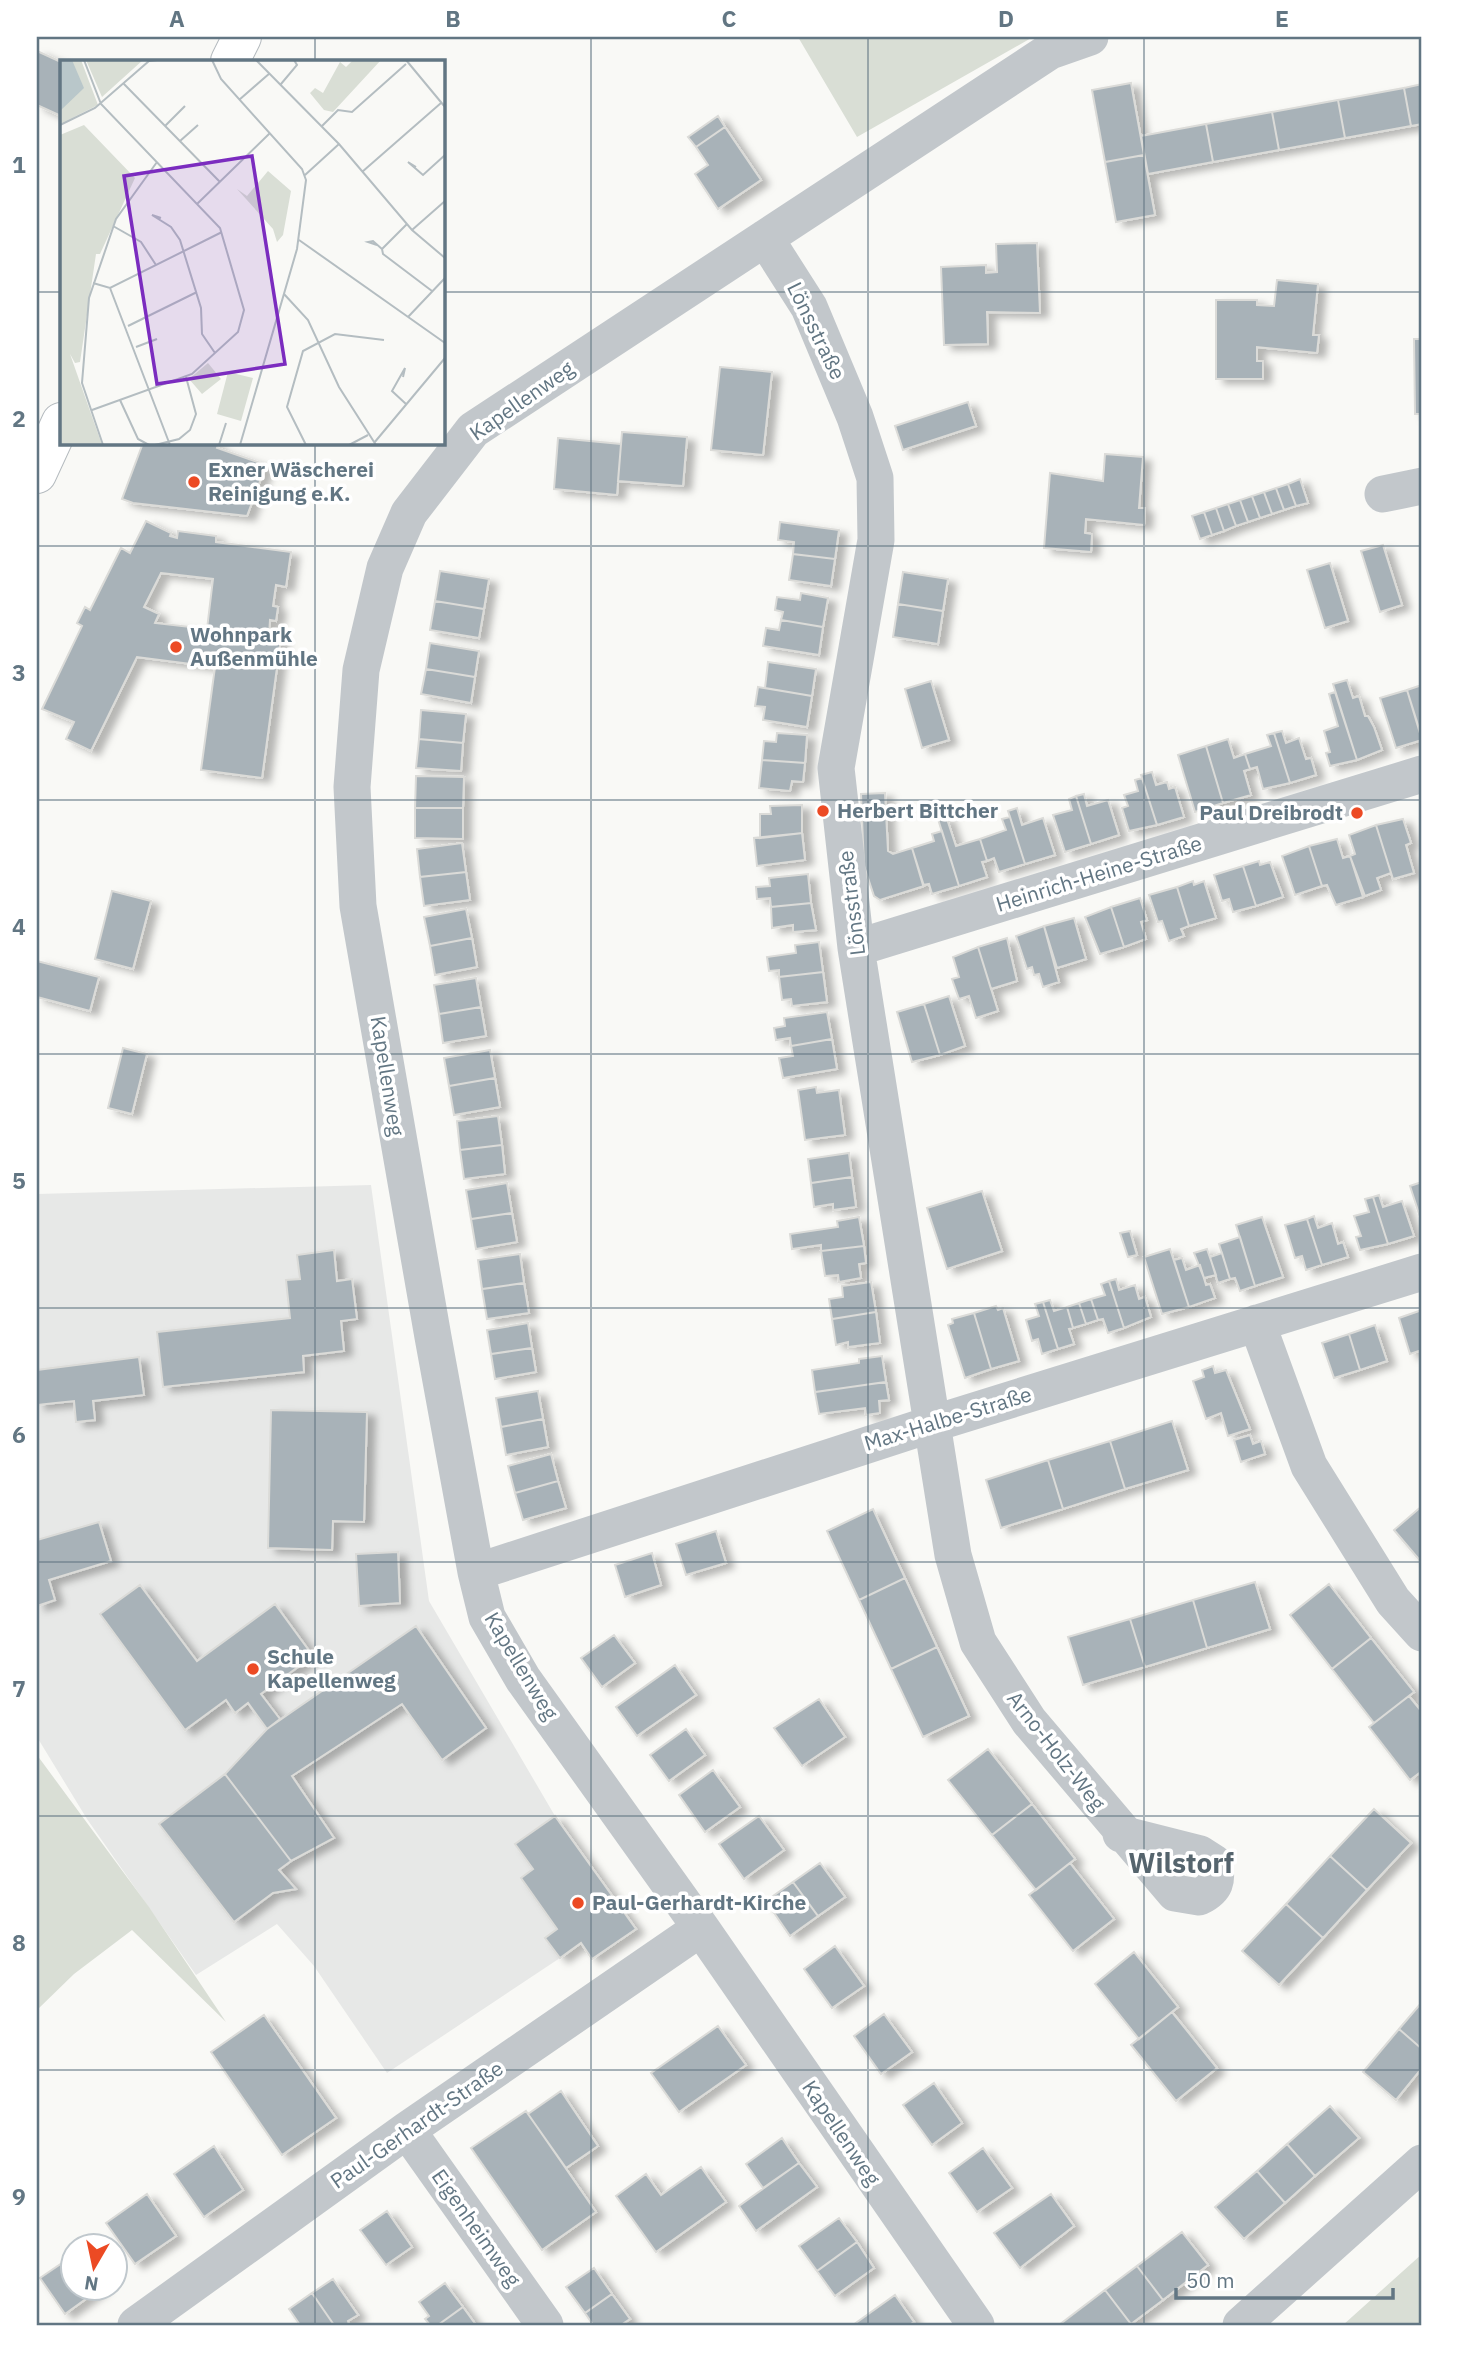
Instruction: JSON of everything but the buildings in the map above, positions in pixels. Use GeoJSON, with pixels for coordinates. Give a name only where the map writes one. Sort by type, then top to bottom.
{"type":"FeatureCollection","features":[{"type":"Feature","properties":{"kind":"main road"},"geometry":{"type":"LineString","coordinates":[[230,60],[242,37]]}},
{"type":"Feature","properties":{"kind":"main road"},"geometry":{"type":"LineString","coordinates":[[37,474],[60,424]]}},
{"type":"Feature","properties":{"kind":"street","name":"Kapellenweg"},"geometry":{"type":"LineString","coordinates":[[976,2325],[701,1927],[523,1679],[487,1617],[476,1572],[402,1167],[358,906],[352,787],[361,670],[377,595],[394,544],[409,513],[473,430],[1050,51],[1090,37]]}},
{"type":"Feature","properties":{"kind":"street","name":"Lönsstraße"},"geometry":{"type":"LineString","coordinates":[[765,237],[809,307],[855,417],[875,478],[876,540],[836,768],[856,948],[932,1424]]}},
{"type":"Feature","properties":{"kind":"street"},"geometry":{"type":"LineString","coordinates":[[1383,494],[1422,486]]}},
{"type":"Feature","properties":{"kind":"street","name":"Heinrich-Heine-Straße"},"geometry":{"type":"LineString","coordinates":[[856,948],[1422,774]]}},
{"type":"Feature","properties":{"kind":"street","name":"Max-Halbe-Straße"},"geometry":{"type":"LineString","coordinates":[[476,1572],[932,1424],[1422,1272]]}},
{"type":"Feature","properties":{"kind":"street"},"geometry":{"type":"LineString","coordinates":[[1257,1323],[1309,1466],[1393,1601],[1422,1633]]}},
{"type":"Feature","properties":{"kind":"street","name":"Arno-Holz-Weg"},"geometry":{"type":"LineString","coordinates":[[932,1424],[953,1555],[978,1642],[1029,1721],[1121,1834]]}},
{"type":"Feature","properties":{"kind":"street","name":"Paul-Gerhardt-Straße"},"geometry":{"type":"LineString","coordinates":[[136,2325],[407,2130],[701,1927]]}},
{"type":"Feature","properties":{"kind":"street","name":"Eigenheimweg"},"geometry":{"type":"LineString","coordinates":[[407,2130],[545,2325]]}},
{"type":"Feature","properties":{"kind":"street"},"geometry":{"type":"LineString","coordinates":[[1241,2325],[1422,2163]]}},
{"type":"Feature","properties":{"kind":"shaded area"},"geometry":{"type":"Polygon","coordinates":[[[798,37],[1033,37],[857,137],[798,37]]]}},
{"type":"Feature","properties":{"kind":"shaded area","name":"Schule Kapellenweg"},"geometry":{"type":"Polygon","coordinates":[[[371,1185],[429,1601],[555,1816],[515,1844],[533,1869],[521,1878],[557,1929],[545,1938],[560,1958],[387,2073],[314,1966],[277,1924],[196,1975],[87,1819],[37,1737],[37,1194],[371,1185]]]}},
{"type":"Feature","properties":{"kind":"shaded area"},"geometry":{"type":"Polygon","coordinates":[[[37,1755],[149,1907],[226,2022],[132,1930],[74,1974],[37,2010],[37,1755]]]}},
{"type":"Feature","properties":{"kind":"shaded area"},"geometry":{"type":"Polygon","coordinates":[[[1422,2254],[1422,2325],[1343,2325],[1422,2254]]]}},
{"type":"Feature","properties":{"kind":"place","name":"Exner Wäscherei Reinigung e.K."},"geometry":{"type":"Point","coordinates":[194,482]}},
{"type":"Feature","properties":{"kind":"place","name":"Wohnpark Außenmühle"},"geometry":{"type":"Point","coordinates":[176,647]}},
{"type":"Feature","properties":{"kind":"place","name":"Herbert Bittcher"},"geometry":{"type":"Point","coordinates":[823,811]}},
{"type":"Feature","properties":{"kind":"place","name":"Paul Dreibrodt"},"geometry":{"type":"Point","coordinates":[1357,813]}},
{"type":"Feature","properties":{"kind":"place","name":"Schule Kapellenweg"},"geometry":{"type":"Point","coordinates":[253,1669]}},
{"type":"Feature","properties":{"kind":"place","name":"Paul-Gerhardt-Kirche"},"geometry":{"type":"Point","coordinates":[578,1903]}},
{"type":"Feature","properties":{"kind":"district","name":"Wilstorf"},"geometry":{"type":"Point","coordinates":[1181,1863]}}]}
